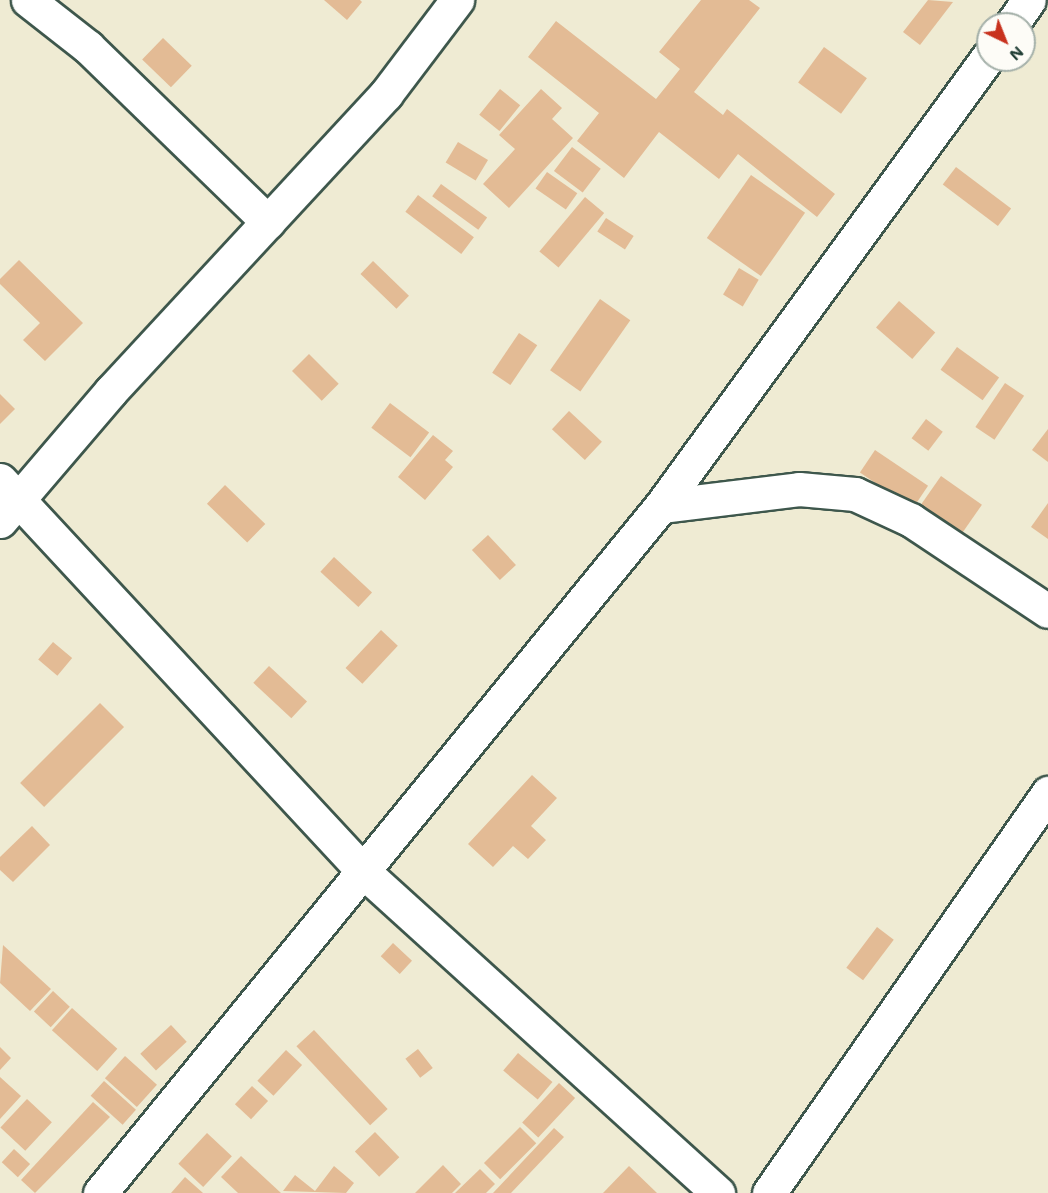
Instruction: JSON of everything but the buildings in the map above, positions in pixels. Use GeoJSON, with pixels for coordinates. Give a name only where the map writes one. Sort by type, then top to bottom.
{"type":"FeatureCollection","features":[{"type":"Feature","properties":{"kind":"street"},"geometry":{"type":"LineString","coordinates":[[28,0],[88,47],[268,222]]}},
{"type":"Feature","properties":{"kind":"street"},"geometry":{"type":"LineString","coordinates":[[457,0],[386,94],[111,391],[6,500],[364,872],[718,1193]]}},
{"type":"Feature","properties":{"kind":"street"},"geometry":{"type":"LineString","coordinates":[[100,1193],[661,506],[977,72]]}},
{"type":"Feature","properties":{"kind":"street"},"geometry":{"type":"LineString","coordinates":[[661,506],[799,489],[855,494],[911,519],[1048,611]]}},
{"type":"Feature","properties":{"kind":"street"},"geometry":{"type":"LineString","coordinates":[[769,1193],[1048,793]]}}]}
